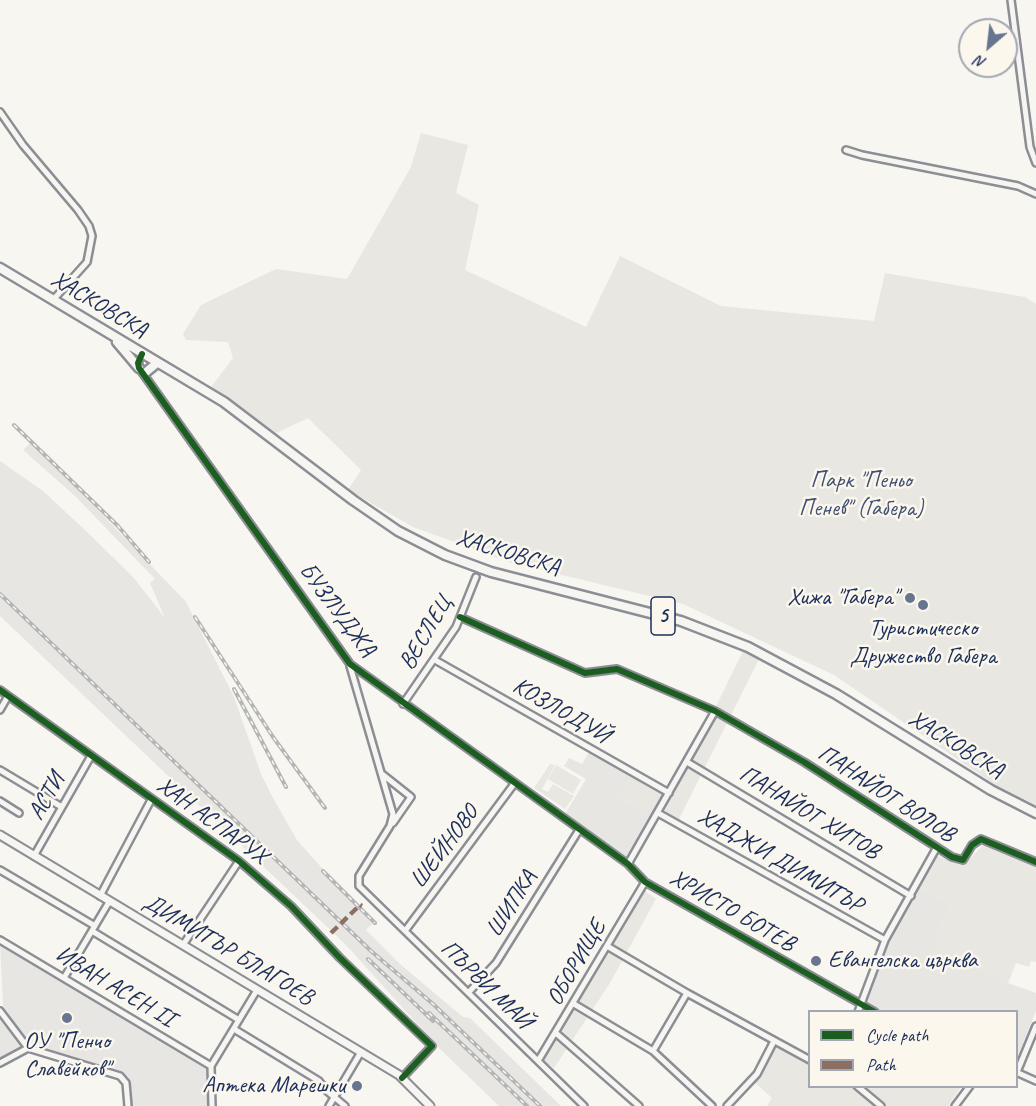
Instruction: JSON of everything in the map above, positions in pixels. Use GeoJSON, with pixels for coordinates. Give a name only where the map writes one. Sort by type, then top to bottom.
{"type":"FeatureCollection","features":[{"type":"Feature","properties":{"kind":"main road","name":"ХАСКОВСКА"},"geometry":{"type":"LineString","coordinates":[[0,268],[244,415],[353,501],[398,531],[445,555],[491,572],[671,618],[738,643],[799,672],[991,790],[1036,813]]}},
{"type":"Feature","properties":{"kind":"main road"},"geometry":{"type":"LineString","coordinates":[[106,332],[145,374],[157,363]]}},
{"type":"Feature","properties":{"kind":"street"},"geometry":{"type":"LineString","coordinates":[[1011,0],[1030,147],[1036,163]]}},
{"type":"Feature","properties":{"kind":"street"},"geometry":{"type":"LineString","coordinates":[[0,112],[89,226],[92,245],[87,262],[53,300]]}},
{"type":"Feature","properties":{"kind":"street"},"geometry":{"type":"LineString","coordinates":[[846,150],[1018,186],[1036,194]]}},
{"type":"Feature","properties":{"kind":"street"},"geometry":{"type":"LineString","coordinates":[[145,356],[145,374]]}},
{"type":"Feature","properties":{"kind":"street","name":"БУЗЛУДЖА"},"geometry":{"type":"LineString","coordinates":[[145,374],[350,664],[579,830]]}},
{"type":"Feature","properties":{"kind":"street","name":"ВЕСЛЕЦ"},"geometry":{"type":"LineString","coordinates":[[403,704],[435,660],[460,617],[476,577]]}},
{"type":"Feature","properties":{"kind":"street","name":"ПАНАЙОТ ВОЛОВ"},"geometry":{"type":"LineString","coordinates":[[460,617],[585,673],[617,669],[715,711],[804,762],[952,857],[963,860],[972,845],[981,839],[1036,862]]}},
{"type":"Feature","properties":{"kind":"street","name":"КОЗЛОДУЙ"},"geometry":{"type":"LineString","coordinates":[[435,660],[669,793]]}},
{"type":"Feature","properties":{"kind":"street"},"geometry":{"type":"LineString","coordinates":[[350,664],[393,814],[390,826]]}},
{"type":"Feature","properties":{"kind":"street","name":"ХАН АСПАРУХ"},"geometry":{"type":"LineString","coordinates":[[0,690],[239,861],[291,906],[340,958],[432,1046],[402,1078]]}},
{"type":"Feature","properties":{"kind":"street"},"geometry":{"type":"LineString","coordinates":[[0,710],[8,696]]}},
{"type":"Feature","properties":{"kind":"street"},"geometry":{"type":"LineString","coordinates":[[628,864],[715,711]]}},
{"type":"Feature","properties":{"kind":"street","name":"АСТИ"},"geometry":{"type":"LineString","coordinates":[[34,856],[60,806],[91,756]]}},
{"type":"Feature","properties":{"kind":"street","name":"ПАНАЙОТ ХИТОВ"},"geometry":{"type":"LineString","coordinates":[[687,762],[911,896]]}},
{"type":"Feature","properties":{"kind":"street"},"geometry":{"type":"LineString","coordinates":[[0,770],[60,806]]}},
{"type":"Feature","properties":{"kind":"street"},"geometry":{"type":"LineString","coordinates":[[382,774],[411,797],[390,826]]}},
{"type":"Feature","properties":{"kind":"street","name":"ШЕЙНОВО"},"geometry":{"type":"LineString","coordinates":[[405,931],[514,784]]}},
{"type":"Feature","properties":{"kind":"street"},"geometry":{"type":"LineString","coordinates":[[100,896],[151,800]]}},
{"type":"Feature","properties":{"kind":"street"},"geometry":{"type":"LineString","coordinates":[[0,801],[20,813]]}},
{"type":"Feature","properties":{"kind":"street","name":"ХАДЖИ ДИМИТЪР"},"geometry":{"type":"LineString","coordinates":[[658,813],[885,940]]}},
{"type":"Feature","properties":{"kind":"street","name":"ПЪРВИ МАЙ"},"geometry":{"type":"LineString","coordinates":[[390,826],[358,876],[358,883],[362,890],[584,1106]]}},
{"type":"Feature","properties":{"kind":"street","name":"ХРИСТО БОТЕВ"},"geometry":{"type":"LineString","coordinates":[[579,830],[628,864],[645,882],[860,1008]]}},
{"type":"Feature","properties":{"kind":"street","name":"ШИПКА"},"geometry":{"type":"LineString","coordinates":[[469,992],[496,963],[579,830]]}},
{"type":"Feature","properties":{"kind":"street","name":"ДИМИТЪР БЛАГОЕВ"},"geometry":{"type":"LineString","coordinates":[[0,835],[362,1052],[402,1078],[430,1106]]}},
{"type":"Feature","properties":{"kind":"street"},"geometry":{"type":"LineString","coordinates":[[860,1008],[885,940],[937,848]]}},
{"type":"Feature","properties":{"kind":"street"},"geometry":{"type":"LineString","coordinates":[[183,945],[239,861]]}},
{"type":"Feature","properties":{"kind":"street"},"geometry":{"type":"LineString","coordinates":[[0,870],[239,1020]]}},
{"type":"Feature","properties":{"kind":"street","name":"ОБОРИЩЕ"},"geometry":{"type":"LineString","coordinates":[[538,1061],[557,1034],[645,882]]}},
{"type":"Feature","properties":{"kind":"street"},"geometry":{"type":"LineString","coordinates":[[64,978],[109,902]]}},
{"type":"Feature","properties":{"kind":"street","name":"ИВАН АСЕН II"},"geometry":{"type":"LineString","coordinates":[[0,940],[211,1066]]}},
{"type":"Feature","properties":{"kind":"street"},"geometry":{"type":"LineString","coordinates":[[607,946],[808,1059]]}},
{"type":"Feature","properties":{"kind":"street"},"geometry":{"type":"LineString","coordinates":[[212,1106],[211,1066],[257,990]]}},
{"type":"Feature","properties":{"kind":"street"},"geometry":{"type":"LineString","coordinates":[[652,1051],[687,993]]}},
{"type":"Feature","properties":{"kind":"street"},"geometry":{"type":"LineString","coordinates":[[574,1004],[652,1051],[712,1106]]}},
{"type":"Feature","properties":{"kind":"street"},"geometry":{"type":"LineString","coordinates":[[0,1011],[28,1048],[120,1076],[126,1083],[128,1106]]}},
{"type":"Feature","properties":{"kind":"street"},"geometry":{"type":"LineString","coordinates":[[1018,1070],[1036,1026]]}},
{"type":"Feature","properties":{"kind":"street"},"geometry":{"type":"LineString","coordinates":[[234,1029],[319,1081],[345,1106]]}},
{"type":"Feature","properties":{"kind":"street"},"geometry":{"type":"LineString","coordinates":[[557,1034],[639,1106]]}},
{"type":"Feature","properties":{"kind":"street"},"geometry":{"type":"LineString","coordinates":[[727,1106],[757,1074],[774,1041]]}},
{"type":"Feature","properties":{"kind":"street"},"geometry":{"type":"LineString","coordinates":[[0,1063],[28,1048]]}},
{"type":"Feature","properties":{"kind":"street"},"geometry":{"type":"LineString","coordinates":[[329,1106],[362,1052]]}},
{"type":"Feature","properties":{"kind":"street"},"geometry":{"type":"LineString","coordinates":[[1018,1072],[1036,1081]]}},
{"type":"Feature","properties":{"kind":"street"},"geometry":{"type":"LineString","coordinates":[[860,1088],[879,1105]]}},
{"type":"Feature","properties":{"kind":"street"},"geometry":{"type":"LineString","coordinates":[[955,1106],[968,1088]]}},
{"type":"Feature","properties":{"kind":"shaded area"},"geometry":{"type":"Polygon","coordinates":[[[32,441],[186,602],[234,697],[261,774],[273,798],[297,840],[372,924],[366,930],[400,964],[463,1017],[470,1018],[561,1106],[499,1106],[439,1048],[345,944],[0,616],[0,461],[43,491],[86,531],[133,577],[165,618],[150,583],[155,579],[76,497],[23,450],[32,441]]]}},
{"type":"Feature","properties":{"kind":"shaded area"},"geometry":{"type":"Polygon","coordinates":[[[589,752],[664,796],[629,858],[565,814],[586,779],[564,766],[569,758],[582,764],[589,752]]]}},
{"type":"Feature","properties":{"kind":"shaded area"},"geometry":{"type":"Polygon","coordinates":[[[916,887],[952,906],[938,931],[1008,983],[1036,993],[1036,1011],[1018,1056],[1018,1010],[874,1010],[864,1006],[884,945],[916,887]]]}},
{"type":"Feature","properties":{"kind":"shaded area","name":"ОУ \"Пенчо Славейков\""},"geometry":{"type":"Polygon","coordinates":[[[0,942],[206,1068],[207,1106],[131,1106],[129,1079],[30,1045],[3,1006],[0,942]]]}},
{"type":"Feature","properties":{"kind":"shaded area"},"geometry":{"type":"Polygon","coordinates":[[[0,1019],[22,1048],[0,1060],[0,1019]]]}},
{"type":"Feature","properties":{"kind":"green space","name":"Парк \"Пеньо Пенев\" (Габера)"},"geometry":{"type":"Polygon","coordinates":[[[421,133],[468,145],[456,193],[479,205],[465,270],[586,327],[620,256],[721,306],[874,321],[885,273],[1025,297],[1036,304],[1036,808],[1013,797],[834,675],[683,604],[512,563],[413,527],[348,490],[361,470],[308,418],[274,434],[211,387],[233,358],[228,342],[186,340],[183,334],[201,305],[276,269],[347,279],[411,167],[421,133]]]}},
{"type":"Feature","properties":{"kind":"green space"},"geometry":{"type":"Polygon","coordinates":[[[743,651],[759,659],[678,821],[664,813],[743,651]]]}},
{"type":"Feature","properties":{"kind":"green space"},"geometry":{"type":"Polygon","coordinates":[[[550,764],[555,765],[542,789],[548,792],[553,784],[574,796],[565,809],[534,788],[550,764]]]}},
{"type":"Feature","properties":{"kind":"green space"},"geometry":{"type":"Polygon","coordinates":[[[556,765],[581,780],[573,794],[548,779],[556,765]]]}},
{"type":"Feature","properties":{"kind":"green space"},"geometry":{"type":"Polygon","coordinates":[[[629,778],[642,785],[629,807],[616,800],[629,778]]]}},
{"type":"Feature","properties":{"kind":"green space"},"geometry":{"type":"Polygon","coordinates":[[[644,786],[656,794],[644,816],[631,808],[644,786]]]}},
{"type":"Feature","properties":{"kind":"green space"},"geometry":{"type":"Polygon","coordinates":[[[985,843],[1036,866],[1036,962],[1031,961],[1029,967],[1016,963],[1008,983],[933,951],[938,931],[952,906],[916,887],[933,854],[960,865],[969,860],[985,843]]]}},
{"type":"Feature","properties":{"kind":"green space"},"geometry":{"type":"Polygon","coordinates":[[[641,888],[656,899],[610,983],[554,1068],[540,1058],[641,888]]]}},
{"type":"Feature","properties":{"kind":"green space"},"geometry":{"type":"Polygon","coordinates":[[[776,1044],[808,1063],[808,1088],[960,1088],[948,1106],[885,1106],[880,1102],[875,1106],[767,1106],[772,1098],[754,1082],[776,1044]]]}},
{"type":"Feature","properties":{"kind":"railway"},"geometry":{"type":"LineString","coordinates":[[14,425],[118,526],[149,562]]}},
{"type":"Feature","properties":{"kind":"railway"},"geometry":{"type":"LineString","coordinates":[[0,594],[371,951],[433,1004],[540,1106]]}},
{"type":"Feature","properties":{"kind":"railway"},"geometry":{"type":"LineString","coordinates":[[195,617],[273,737],[325,808]]}},
{"type":"Feature","properties":{"kind":"railway"},"geometry":{"type":"LineString","coordinates":[[234,689],[286,787]]}},
{"type":"Feature","properties":{"kind":"railway"},"geometry":{"type":"LineString","coordinates":[[323,871],[375,923]]}},
{"type":"Feature","properties":{"kind":"railway"},"geometry":{"type":"LineString","coordinates":[[368,959],[433,1021]]}},
{"type":"Feature","properties":{"kind":"railway"},"geometry":{"type":"LineString","coordinates":[[429,1013],[527,1106]]}},
{"type":"Feature","properties":{"kind":"marked path"},"geometry":{"type":"LineString","coordinates":[[331,933],[360,905],[362,906]]}},
{"type":"Feature","properties":{"kind":"cycle path"},"geometry":{"type":"LineString","coordinates":[[142,354],[138,363],[139,368],[350,664],[628,864],[645,882],[871,1010]]}},
{"type":"Feature","properties":{"kind":"cycle path"},"geometry":{"type":"LineString","coordinates":[[460,617],[585,673],[617,669],[715,711],[804,762],[952,857],[963,860],[972,845],[981,839],[1036,862]]}},
{"type":"Feature","properties":{"kind":"cycle path"},"geometry":{"type":"LineString","coordinates":[[0,690],[239,861],[291,906],[340,958],[432,1046],[402,1078]]}},
{"type":"Feature","properties":{"kind":"place","name":"Хижа \"Габера\""},"geometry":{"type":"Point","coordinates":[910,598]}},
{"type":"Feature","properties":{"kind":"place","name":"Туристическо Дружество Габера"},"geometry":{"type":"Point","coordinates":[923,605]}},
{"type":"Feature","properties":{"kind":"place","name":"Евангелска църква"},"geometry":{"type":"Point","coordinates":[816,961]}},
{"type":"Feature","properties":{"kind":"place","name":"ОУ \"Пенчо Славейков\""},"geometry":{"type":"Point","coordinates":[67,1018]}},
{"type":"Feature","properties":{"kind":"place","name":"Аптека Марешки"},"geometry":{"type":"Point","coordinates":[357,1086]}}]}
